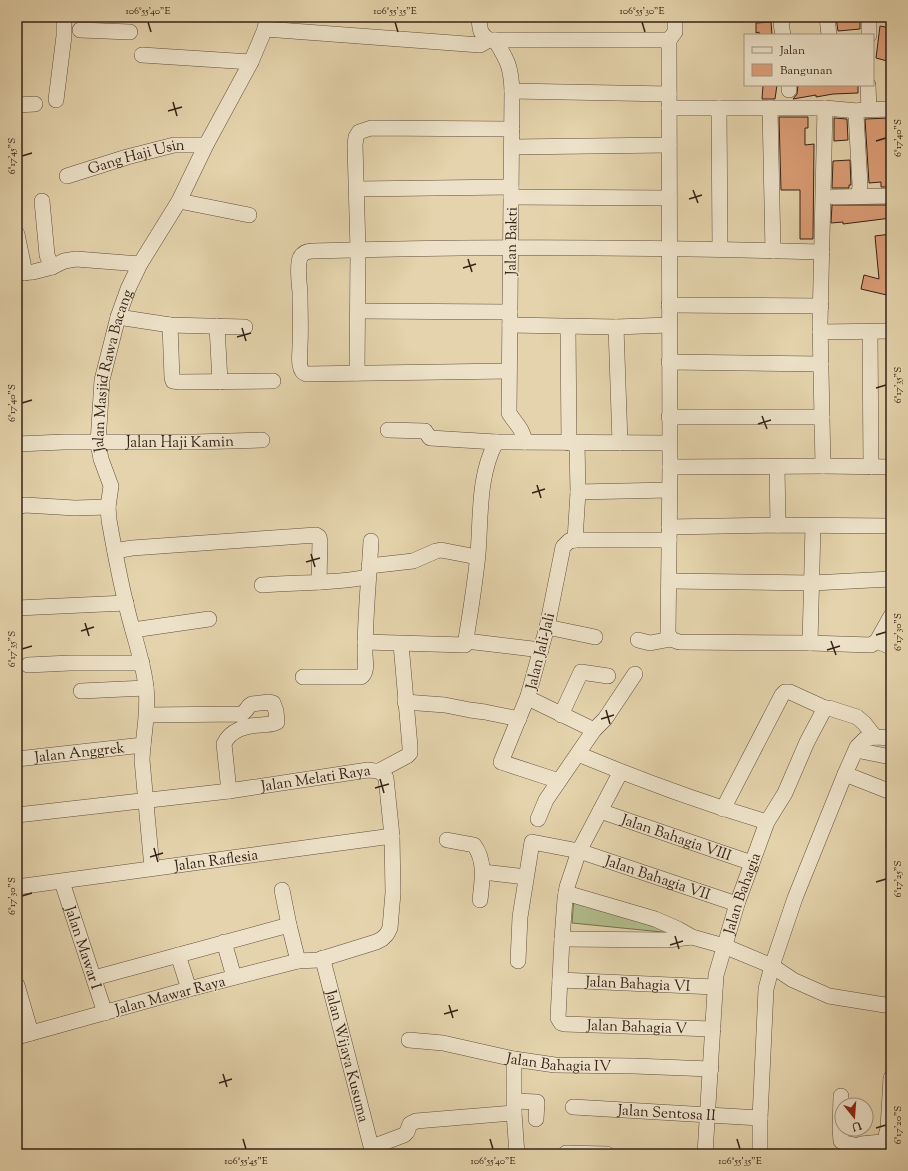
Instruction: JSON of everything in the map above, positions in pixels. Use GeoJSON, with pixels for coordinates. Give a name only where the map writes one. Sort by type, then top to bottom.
{"type":"FeatureCollection","features":[{"type":"Feature","properties":{"kind":"street","name":"Jalan Bakti"},"geometry":{"type":"LineString","coordinates":[[479,17],[482,35],[492,40],[507,59],[511,74],[512,147],[509,413],[514,422],[521,429],[525,442]]}},
{"type":"Feature","properties":{"kind":"street"},"geometry":{"type":"LineString","coordinates":[[671,639],[668,633],[670,467],[669,40],[675,32],[675,17]]}},
{"type":"Feature","properties":{"kind":"street"},"geometry":{"type":"LineString","coordinates":[[783,34],[781,24],[784,17]]}},
{"type":"Feature","properties":{"kind":"street"},"geometry":{"type":"LineString","coordinates":[[827,17],[829,34]]}},
{"type":"Feature","properties":{"kind":"street"},"geometry":{"type":"LineString","coordinates":[[869,17],[869,34]]}},
{"type":"Feature","properties":{"kind":"street"},"geometry":{"type":"LineString","coordinates":[[56,100],[64,36],[64,19]]}},
{"type":"Feature","properties":{"kind":"street"},"geometry":{"type":"LineString","coordinates":[[64,36],[74,36],[78,34],[80,23],[130,32]]}},
{"type":"Feature","properties":{"kind":"street"},"geometry":{"type":"LineString","coordinates":[[266,23],[480,45],[492,40],[669,40]]}},
{"type":"Feature","properties":{"kind":"street","name":"Jalan Masjid Rawa Bacang"},"geometry":{"type":"LineString","coordinates":[[152,868],[145,800],[143,745],[147,715],[146,688],[142,663],[126,603],[108,520],[111,486],[98,443],[102,380],[118,318],[128,289],[140,264],[179,201],[206,145],[251,62],[266,23]]}},
{"type":"Feature","properties":{"kind":"street"},"geometry":{"type":"LineString","coordinates":[[142,55],[251,62]]}},
{"type":"Feature","properties":{"kind":"street"},"geometry":{"type":"LineString","coordinates":[[859,196],[860,185],[856,117],[863,110],[868,86]]}},
{"type":"Feature","properties":{"kind":"street"},"geometry":{"type":"LineString","coordinates":[[512,91],[669,101],[719,108],[891,109]]}},
{"type":"Feature","properties":{"kind":"street"},"geometry":{"type":"LineString","coordinates":[[17,105],[35,104]]}},
{"type":"Feature","properties":{"kind":"street"},"geometry":{"type":"LineString","coordinates":[[719,108],[720,249]]}},
{"type":"Feature","properties":{"kind":"street"},"geometry":{"type":"LineString","coordinates":[[770,108],[773,251]]}},
{"type":"Feature","properties":{"kind":"street"},"geometry":{"type":"LineString","coordinates":[[824,466],[820,332],[825,108]]}},
{"type":"Feature","properties":{"kind":"street"},"geometry":{"type":"LineString","coordinates":[[357,373],[358,250],[355,145],[356,137],[359,132],[371,128],[512,130]]}},
{"type":"Feature","properties":{"kind":"street","name":"Gang Haji Usin"},"geometry":{"type":"LineString","coordinates":[[67,176],[127,157],[174,145],[206,145]]}},
{"type":"Feature","properties":{"kind":"street"},"geometry":{"type":"LineString","coordinates":[[512,147],[669,145]]}},
{"type":"Feature","properties":{"kind":"street"},"geometry":{"type":"LineString","coordinates":[[356,189],[511,192],[669,198]]}},
{"type":"Feature","properties":{"kind":"street"},"geometry":{"type":"LineString","coordinates":[[834,197],[891,196]]}},
{"type":"Feature","properties":{"kind":"street"},"geometry":{"type":"LineString","coordinates":[[179,201],[249,216]]}},
{"type":"Feature","properties":{"kind":"street"},"geometry":{"type":"LineString","coordinates":[[42,202],[47,255],[52,268]]}},
{"type":"Feature","properties":{"kind":"street"},"geometry":{"type":"LineString","coordinates":[[17,234],[21,273],[52,268],[64,261],[76,259],[140,264]]}},
{"type":"Feature","properties":{"kind":"street"},"geometry":{"type":"LineString","coordinates":[[509,371],[302,373],[299,280],[301,256],[306,252],[510,247],[669,248],[822,252]]}},
{"type":"Feature","properties":{"kind":"street"},"geometry":{"type":"LineString","coordinates":[[669,305],[821,306]]}},
{"type":"Feature","properties":{"kind":"street"},"geometry":{"type":"LineString","coordinates":[[358,311],[510,318],[568,327],[669,325]]}},
{"type":"Feature","properties":{"kind":"street"},"geometry":{"type":"LineString","coordinates":[[118,318],[170,325],[245,327]]}},
{"type":"Feature","properties":{"kind":"street"},"geometry":{"type":"LineString","coordinates":[[170,325],[173,381],[273,381]]}},
{"type":"Feature","properties":{"kind":"street"},"geometry":{"type":"LineString","coordinates":[[217,326],[220,382]]}},
{"type":"Feature","properties":{"kind":"street"},"geometry":{"type":"LineString","coordinates":[[568,327],[573,443],[578,492],[575,540],[778,525],[891,526]]}},
{"type":"Feature","properties":{"kind":"street"},"geometry":{"type":"LineString","coordinates":[[616,327],[620,443]]}},
{"type":"Feature","properties":{"kind":"street"},"geometry":{"type":"LineString","coordinates":[[820,332],[891,331]]}},
{"type":"Feature","properties":{"kind":"street"},"geometry":{"type":"LineString","coordinates":[[870,332],[871,467]]}},
{"type":"Feature","properties":{"kind":"street"},"geometry":{"type":"LineString","coordinates":[[669,362],[821,364]]}},
{"type":"Feature","properties":{"kind":"street"},"geometry":{"type":"LineString","coordinates":[[669,417],[822,417]]}},
{"type":"Feature","properties":{"kind":"street"},"geometry":{"type":"LineString","coordinates":[[388,430],[426,431],[430,438],[496,442],[669,443]]}},
{"type":"Feature","properties":{"kind":"street","name":"Jalan Haji Kamin"},"geometry":{"type":"LineString","coordinates":[[17,444],[64,442],[98,443],[262,440]]}},
{"type":"Feature","properties":{"kind":"street"},"geometry":{"type":"LineString","coordinates":[[365,642],[465,645],[477,557],[481,494],[487,466],[496,442]]}},
{"type":"Feature","properties":{"kind":"street"},"geometry":{"type":"LineString","coordinates":[[670,467],[891,467]]}},
{"type":"Feature","properties":{"kind":"street"},"geometry":{"type":"LineString","coordinates":[[777,467],[778,525]]}},
{"type":"Feature","properties":{"kind":"street"},"geometry":{"type":"LineString","coordinates":[[578,492],[669,490]]}},
{"type":"Feature","properties":{"kind":"street"},"geometry":{"type":"LineString","coordinates":[[17,507],[25,504],[69,508],[108,507]]}},
{"type":"Feature","properties":{"kind":"street"},"geometry":{"type":"LineString","coordinates":[[810,643],[813,526]]}},
{"type":"Feature","properties":{"kind":"street"},"geometry":{"type":"LineString","coordinates":[[115,551],[132,548],[316,535],[319,537],[320,541],[319,582]]}},
{"type":"Feature","properties":{"kind":"street","name":"Jalan Jali-Jali"},"geometry":{"type":"LineString","coordinates":[[575,540],[569,541],[562,546],[547,627],[528,696],[530,699],[561,715],[594,730]]}},
{"type":"Feature","properties":{"kind":"street"},"geometry":{"type":"LineString","coordinates":[[303,677],[361,677],[364,675],[370,541]]}},
{"type":"Feature","properties":{"kind":"street"},"geometry":{"type":"LineString","coordinates":[[262,585],[293,582],[337,581],[413,561],[441,550],[477,557]]}},
{"type":"Feature","properties":{"kind":"street"},"geometry":{"type":"LineString","coordinates":[[668,581],[812,583],[891,579]]}},
{"type":"Feature","properties":{"kind":"street"},"geometry":{"type":"LineString","coordinates":[[17,608],[126,603]]}},
{"type":"Feature","properties":{"kind":"street"},"geometry":{"type":"LineString","coordinates":[[638,640],[650,643],[671,639],[679,642],[810,643],[871,646],[884,644],[891,616]]}},
{"type":"Feature","properties":{"kind":"street"},"geometry":{"type":"LineString","coordinates":[[133,630],[209,619]]}},
{"type":"Feature","properties":{"kind":"street"},"geometry":{"type":"LineString","coordinates":[[547,627],[595,637]]}},
{"type":"Feature","properties":{"kind":"street"},"geometry":{"type":"LineString","coordinates":[[466,641],[540,650]]}},
{"type":"Feature","properties":{"kind":"street"},"geometry":{"type":"LineString","coordinates":[[379,771],[410,753],[401,644]]}},
{"type":"Feature","properties":{"kind":"street"},"geometry":{"type":"LineString","coordinates":[[28,665],[70,663],[142,663]]}},
{"type":"Feature","properties":{"kind":"street"},"geometry":{"type":"LineString","coordinates":[[561,715],[581,672],[608,676]]}},
{"type":"Feature","properties":{"kind":"street"},"geometry":{"type":"LineString","coordinates":[[538,819],[546,800],[594,730],[605,719],[635,674]]}},
{"type":"Feature","properties":{"kind":"street"},"geometry":{"type":"LineString","coordinates":[[81,691],[146,688]]}},
{"type":"Feature","properties":{"kind":"street"},"geometry":{"type":"LineString","coordinates":[[723,809],[782,695],[785,692],[790,692],[825,708],[857,717],[875,737]]}},
{"type":"Feature","properties":{"kind":"street"},"geometry":{"type":"LineString","coordinates":[[528,696],[501,762],[559,781]]}},
{"type":"Feature","properties":{"kind":"street"},"geometry":{"type":"LineString","coordinates":[[406,702],[446,705],[519,719]]}},
{"type":"Feature","properties":{"kind":"street"},"geometry":{"type":"LineString","coordinates":[[147,715],[241,714],[246,712],[250,705],[259,703],[273,703],[277,720],[275,723],[241,729],[233,732],[227,738],[224,744],[229,791]]}},
{"type":"Feature","properties":{"kind":"street","name":"Jalan Bahagia"},"geometry":{"type":"LineString","coordinates":[[705,1154],[709,1115],[716,975],[737,904],[767,822],[785,793],[807,742],[825,708]]}},
{"type":"Feature","properties":{"kind":"street"},"geometry":{"type":"LineString","coordinates":[[760,1154],[760,1118],[766,989],[772,966],[795,898],[856,750],[865,739],[875,737],[891,738]]}},
{"type":"Feature","properties":{"kind":"street","name":"Jalan Anggrek"},"geometry":{"type":"LineString","coordinates":[[17,760],[143,745]]}},
{"type":"Feature","properties":{"kind":"street"},"geometry":{"type":"LineString","coordinates":[[856,750],[891,757]]}},
{"type":"Feature","properties":{"kind":"street"},"geometry":{"type":"LineString","coordinates":[[578,754],[644,781],[723,809],[767,822]]}},
{"type":"Feature","properties":{"kind":"street","name":"Jalan Melati Raya"},"geometry":{"type":"LineString","coordinates":[[17,815],[229,791],[368,770],[379,771],[383,773],[386,778],[392,836],[393,893],[390,928],[387,934],[376,942],[323,958]]}},
{"type":"Feature","properties":{"kind":"street"},"geometry":{"type":"LineString","coordinates":[[845,774],[891,792]]}},
{"type":"Feature","properties":{"kind":"street"},"geometry":{"type":"LineString","coordinates":[[560,980],[566,893],[579,851],[618,777]]}},
{"type":"Feature","properties":{"kind":"street","name":"Jalan Bahagia VIII"},"geometry":{"type":"LineString","coordinates":[[600,811],[752,863]]}},
{"type":"Feature","properties":{"kind":"street","name":"Jalan Raflesia"},"geometry":{"type":"LineString","coordinates":[[17,887],[392,836]]}},
{"type":"Feature","properties":{"kind":"street"},"geometry":{"type":"LineString","coordinates":[[447,840],[474,846],[479,852],[483,872],[480,900]]}},
{"type":"Feature","properties":{"kind":"street","name":"Jalan Bahagia VII"},"geometry":{"type":"LineString","coordinates":[[526,877],[532,842],[579,851],[737,904]]}},
{"type":"Feature","properties":{"kind":"street"},"geometry":{"type":"LineString","coordinates":[[483,872],[526,877],[520,917],[518,961]]}},
{"type":"Feature","properties":{"kind":"street","name":"Jalan Mawar I"},"geometry":{"type":"LineString","coordinates":[[62,882],[105,1013]]}},
{"type":"Feature","properties":{"kind":"street"},"geometry":{"type":"LineString","coordinates":[[282,890],[298,961]]}},
{"type":"Feature","properties":{"kind":"street"},"geometry":{"type":"LineString","coordinates":[[566,893],[655,919],[692,937],[724,946],[772,966],[793,980],[829,996],[891,1006]]}},
{"type":"Feature","properties":{"kind":"street"},"geometry":{"type":"LineString","coordinates":[[94,978],[289,925]]}},
{"type":"Feature","properties":{"kind":"street"},"geometry":{"type":"LineString","coordinates":[[562,939],[666,940],[692,937]]}},
{"type":"Feature","properties":{"kind":"street"},"geometry":{"type":"LineString","coordinates":[[224,942],[234,977]]}},
{"type":"Feature","properties":{"kind":"street"},"geometry":{"type":"LineString","coordinates":[[178,954],[189,989]]}},
{"type":"Feature","properties":{"kind":"street","name":"Jalan Mawar Raya"},"geometry":{"type":"LineString","coordinates":[[24,1035],[234,977],[298,961],[318,960],[323,958]]}},
{"type":"Feature","properties":{"kind":"street","name":"Jalan Wijaya Kusuma"},"geometry":{"type":"LineString","coordinates":[[323,958],[373,1150]]}},
{"type":"Feature","properties":{"kind":"street","name":"Jalan Bahagia VI"},"geometry":{"type":"LineString","coordinates":[[560,980],[715,987]]}},
{"type":"Feature","properties":{"kind":"street","name":"Jalan Bahagia V"},"geometry":{"type":"LineString","coordinates":[[560,980],[558,1018],[561,1023],[713,1029]]}},
{"type":"Feature","properties":{"kind":"street"},"geometry":{"type":"LineString","coordinates":[[17,985],[24,1035]]}},
{"type":"Feature","properties":{"kind":"street","name":"Jalan Bahagia IV"},"geometry":{"type":"LineString","coordinates":[[408,1040],[443,1043],[514,1059],[555,1065],[711,1069]]}},
{"type":"Feature","properties":{"kind":"street"},"geometry":{"type":"LineString","coordinates":[[514,1059],[514,1107],[517,1154]]}},
{"type":"Feature","properties":{"kind":"street"},"geometry":{"type":"LineString","coordinates":[[842,1096],[840,1129],[841,1141],[859,1146],[861,1149],[882,1142],[885,1140],[888,1128],[891,1078]]}},
{"type":"Feature","properties":{"kind":"street"},"geometry":{"type":"LineString","coordinates":[[373,1150],[404,1135],[408,1132],[410,1124],[416,1121],[514,1107],[536,1102],[536,1119]]}},
{"type":"Feature","properties":{"kind":"street","name":"Jalan Sentosa II"},"geometry":{"type":"LineString","coordinates":[[574,1107],[760,1118]]}},
{"type":"Feature","properties":{"kind":"street"},"geometry":{"type":"LineString","coordinates":[[566,1153],[607,1154]]}},
{"type":"Feature","properties":{"kind":"green space"},"geometry":{"type":"Polygon","coordinates":[[[574,898],[672,933],[572,923],[574,898]]]}},
{"type":"Feature","properties":{"kind":"building"},"geometry":{"type":"Polygon","coordinates":[[[836,17],[860,17],[860,29],[838,31],[836,17]]]}},
{"type":"Feature","properties":{"kind":"building"},"geometry":{"type":"Polygon","coordinates":[[[771,22],[772,34],[756,33],[756,23],[771,22]]]}},
{"type":"Feature","properties":{"kind":"building"},"geometry":{"type":"Polygon","coordinates":[[[880,26],[891,28],[891,62],[876,58],[880,26]]]}},
{"type":"Feature","properties":{"kind":"building"},"geometry":{"type":"Polygon","coordinates":[[[763,86],[777,86],[775,99],[762,99],[763,86]]]}},
{"type":"Feature","properties":{"kind":"building"},"geometry":{"type":"Polygon","coordinates":[[[798,86],[858,86],[858,93],[833,94],[816,97],[816,95],[793,99],[797,94],[798,86]]]}},
{"type":"Feature","properties":{"kind":"building"},"geometry":{"type":"Polygon","coordinates":[[[779,117],[808,117],[808,128],[805,128],[805,145],[814,144],[813,239],[800,239],[800,190],[781,190],[779,117]]]}},
{"type":"Feature","properties":{"kind":"building"},"geometry":{"type":"Polygon","coordinates":[[[834,118],[847,119],[848,140],[834,141],[834,118]]]}},
{"type":"Feature","properties":{"kind":"building"},"geometry":{"type":"Polygon","coordinates":[[[890,118],[890,128],[888,128],[891,158],[891,187],[881,187],[881,182],[869,183],[865,119],[890,118]]]}},
{"type":"Feature","properties":{"kind":"building"},"geometry":{"type":"Polygon","coordinates":[[[850,160],[851,185],[849,185],[849,188],[832,188],[833,161],[850,160]]]}},
{"type":"Feature","properties":{"kind":"building"},"geometry":{"type":"Polygon","coordinates":[[[832,205],[891,205],[891,218],[843,224],[843,222],[831,223],[832,205]]]}},
{"type":"Feature","properties":{"kind":"building"},"geometry":{"type":"Polygon","coordinates":[[[891,234],[891,296],[861,289],[864,275],[879,279],[875,236],[891,234]]]}}]}
